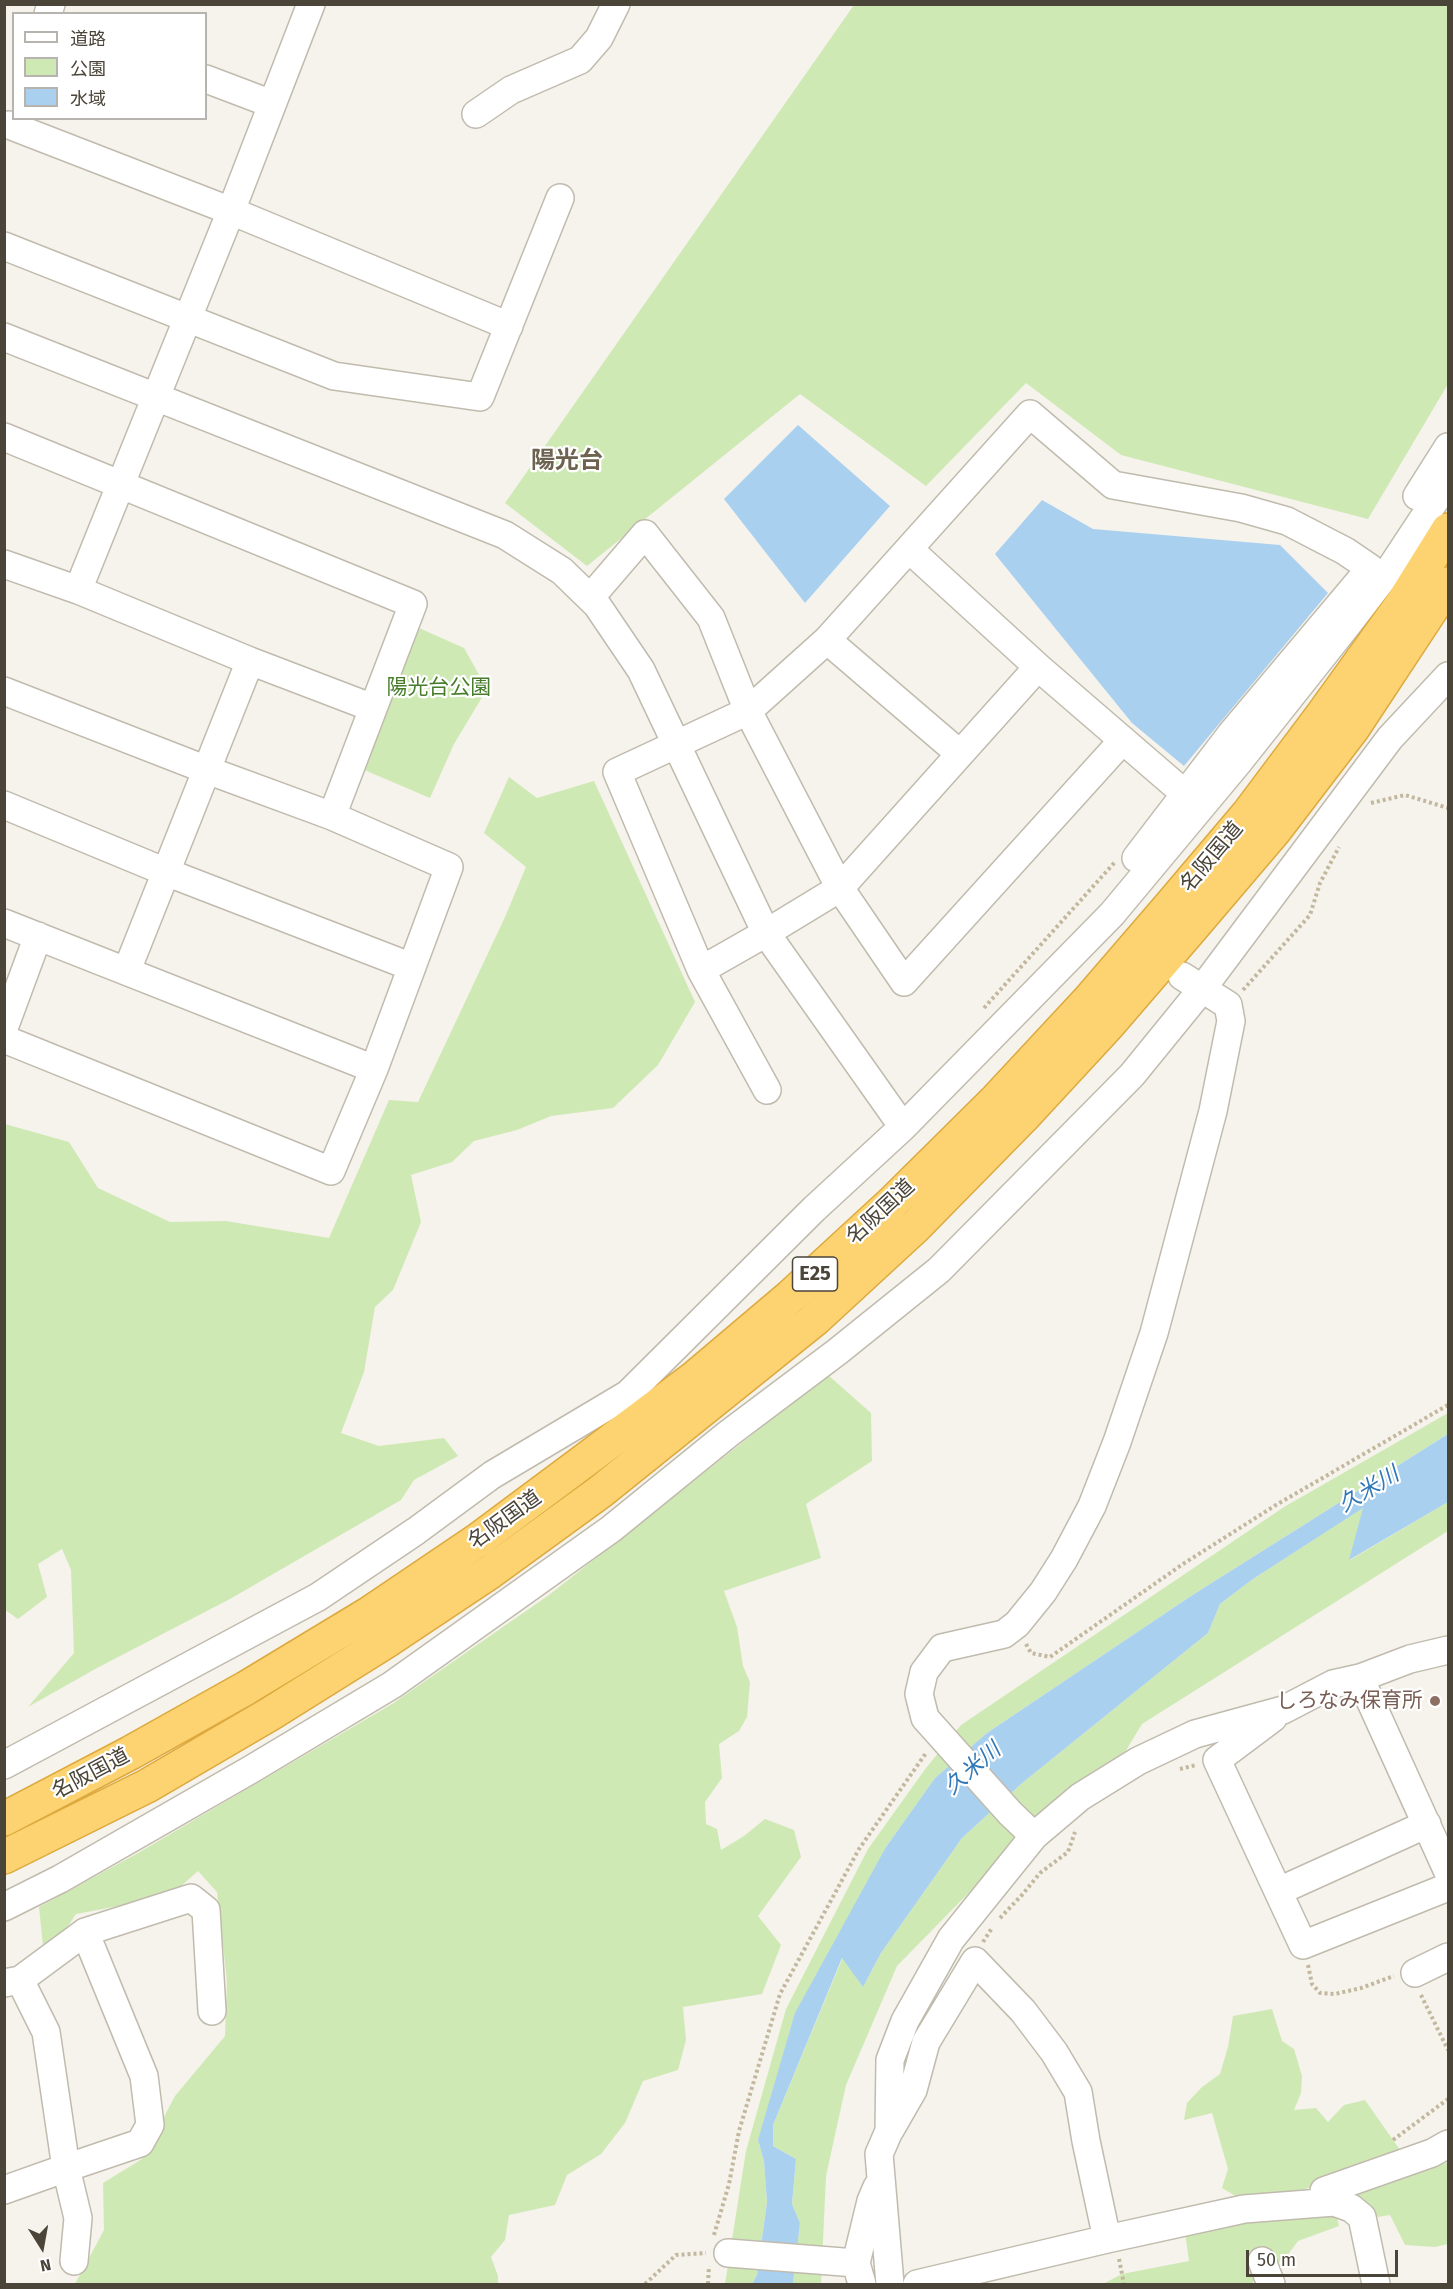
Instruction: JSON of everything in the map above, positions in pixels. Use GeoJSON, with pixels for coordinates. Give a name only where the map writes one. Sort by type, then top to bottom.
{"type":"FeatureCollection","features":[{"type":"Feature","properties":{"kind":"highway","name":"名阪国道"},"geometry":{"type":"LineString","coordinates":[[4,1819],[207,1710],[370,1613],[478,1540],[693,1379],[791,1296],[996,1100],[1089,1000],[1248,814],[1400,607],[1449,530]]}},
{"type":"Feature","properties":{"kind":"highway","name":"名阪国道"},"geometry":{"type":"LineString","coordinates":[[4,1857],[147,1786],[270,1714],[385,1642],[490,1572],[600,1492],[814,1320],[916,1226],[1022,1118],[1189,931],[1275,830],[1353,728],[1449,584]]}},
{"type":"Feature","properties":{"kind":"highway"},"geometry":{"type":"LineString","coordinates":[[1189,931],[1263,855],[1314,792],[1384,699],[1449,605]]}},
{"type":"Feature","properties":{"kind":"highway"},"geometry":{"type":"LineString","coordinates":[[4,1803],[124,1742],[266,1664],[370,1613]]}},
{"type":"Feature","properties":{"kind":"highway"},"geometry":{"type":"LineString","coordinates":[[4,1875],[147,1786]]}},
{"type":"Feature","properties":{"kind":"street"},"geometry":{"type":"LineString","coordinates":[[78,591],[231,211],[311,4]]}},
{"type":"Feature","properties":{"kind":"street"},"geometry":{"type":"LineString","coordinates":[[476,114],[511,90],[580,60],[599,39],[616,4]]}},
{"type":"Feature","properties":{"kind":"street"},"geometry":{"type":"LineString","coordinates":[[207,78],[272,104]]}},
{"type":"Feature","properties":{"kind":"street"},"geometry":{"type":"LineString","coordinates":[[9,125],[231,211],[509,326]]}},
{"type":"Feature","properties":{"kind":"street"},"geometry":{"type":"LineString","coordinates":[[4,246],[334,376],[480,397],[561,198]]}},
{"type":"Feature","properties":{"kind":"street"},"geometry":{"type":"LineString","coordinates":[[4,337],[505,535],[562,571],[590,598],[642,670],[766,933],[903,1127]]}},
{"type":"Feature","properties":{"kind":"street"},"geometry":{"type":"LineString","coordinates":[[767,1090],[701,970],[617,772],[748,711],[827,640],[1030,414],[1113,485],[1240,508],[1287,521],[1344,551],[1370,568]]}},
{"type":"Feature","properties":{"kind":"street"},"geometry":{"type":"LineString","coordinates":[[4,437],[413,604],[332,816]]}},
{"type":"Feature","properties":{"kind":"street"},"geometry":{"type":"LineString","coordinates":[[1118,921],[1109,893],[1231,734],[1370,568],[1449,447]]}},
{"type":"Feature","properties":{"kind":"street"},"geometry":{"type":"LineString","coordinates":[[4,1765],[318,1597],[416,1531],[492,1474],[628,1394],[814,1209],[1118,921],[1237,764],[1388,572],[1449,481]]}},
{"type":"Feature","properties":{"kind":"street"},"geometry":{"type":"LineString","coordinates":[[590,598],[645,534],[711,618],[748,711],[840,888],[904,982],[1123,740]]}},
{"type":"Feature","properties":{"kind":"street"},"geometry":{"type":"LineString","coordinates":[[909,549],[1038,667],[1176,786]]}},
{"type":"Feature","properties":{"kind":"street"},"geometry":{"type":"LineString","coordinates":[[4,564],[373,708]]}},
{"type":"Feature","properties":{"kind":"street"},"geometry":{"type":"LineString","coordinates":[[827,640],[960,754]]}},
{"type":"Feature","properties":{"kind":"street"},"geometry":{"type":"LineString","coordinates":[[127,970],[250,661]]}},
{"type":"Feature","properties":{"kind":"street"},"geometry":{"type":"LineString","coordinates":[[701,970],[840,888],[1038,667]]}},
{"type":"Feature","properties":{"kind":"street"},"geometry":{"type":"LineString","coordinates":[[4,1907],[80,1868],[392,1685],[611,1529],[728,1434],[837,1352],[939,1270],[1132,1075],[1192,982],[1390,738],[1449,676]]}},
{"type":"Feature","properties":{"kind":"street"},"geometry":{"type":"LineString","coordinates":[[4,691],[332,816],[449,867],[374,1069],[331,1171],[4,1039]]}},
{"type":"Feature","properties":{"kind":"street"},"geometry":{"type":"LineString","coordinates":[[4,806],[166,872],[412,967]]}},
{"type":"Feature","properties":{"kind":"street"},"geometry":{"type":"LineString","coordinates":[[4,923],[374,1069]]}},
{"type":"Feature","properties":{"kind":"street"},"geometry":{"type":"LineString","coordinates":[[4,1028],[38,936]]}},
{"type":"Feature","properties":{"kind":"street"},"geometry":{"type":"LineString","coordinates":[[1035,1836],[1010,1813],[925,1718],[919,1694],[924,1672],[942,1648],[1004,1634],[1017,1624],[1043,1592],[1064,1559],[1092,1506],[1117,1442],[1154,1333],[1213,1111],[1231,1021],[1228,1005],[1192,982]]}},
{"type":"Feature","properties":{"kind":"street"},"geometry":{"type":"LineString","coordinates":[[1449,1650],[1410,1659],[1360,1678],[1333,1684],[1283,1710],[1217,1760],[1303,1945],[1449,1887]]}},
{"type":"Feature","properties":{"kind":"street"},"geometry":{"type":"LineString","coordinates":[[1360,1678],[1449,1872]]}},
{"type":"Feature","properties":{"kind":"street"},"geometry":{"type":"LineString","coordinates":[[889,2131],[890,2060],[905,2020],[951,1939],[1035,1836],[1080,1797],[1138,1761],[1195,1734],[1283,1710]]}},
{"type":"Feature","properties":{"kind":"street"},"geometry":{"type":"LineString","coordinates":[[1279,1891],[1427,1824]]}},
{"type":"Feature","properties":{"kind":"street"},"geometry":{"type":"LineString","coordinates":[[74,2260],[78,2218],[66,2168],[46,2032],[12,1981],[85,1932],[191,1898],[206,1910],[212,2011]]}},
{"type":"Feature","properties":{"kind":"street"},"geometry":{"type":"LineString","coordinates":[[4,2190],[140,2143],[150,2125],[144,2076],[85,1932]]}},
{"type":"Feature","properties":{"kind":"street"},"geometry":{"type":"LineString","coordinates":[[1414,1973],[1449,1957]]}},
{"type":"Feature","properties":{"kind":"street"},"geometry":{"type":"LineString","coordinates":[[901,2284],[890,2284],[879,2154],[889,2131],[913,2090],[926,2042],[975,1961],[1023,2011],[1054,2052],[1078,2092],[1107,2239]]}},
{"type":"Feature","properties":{"kind":"street"},"geometry":{"type":"LineString","coordinates":[[1324,2191],[1432,2153],[1449,2144]]}},
{"type":"Feature","properties":{"kind":"street"},"geometry":{"type":"LineString","coordinates":[[718,2253],[828,2263],[859,2274],[871,2201],[881,2177]]}},
{"type":"Feature","properties":{"kind":"street"},"geometry":{"type":"LineString","coordinates":[[917,2284],[1244,2209],[1334,2202],[1351,2208],[1362,2217],[1376,2284]]}},
{"type":"Feature","properties":{"kind":"path"},"geometry":{"type":"LineString","coordinates":[[1365,809],[1374,801],[1405,795],[1449,808]]}},
{"type":"Feature","properties":{"kind":"path"},"geometry":{"type":"LineString","coordinates":[[1228,1005],[1271,961],[1310,915],[1320,883],[1341,845]]}},
{"type":"Feature","properties":{"kind":"path"},"geometry":{"type":"LineString","coordinates":[[1017,1624],[1031,1653],[1050,1657],[1220,1540],[1449,1405]]}},
{"type":"Feature","properties":{"kind":"path"},"geometry":{"type":"LineString","coordinates":[[708,2284],[718,2253],[739,2131],[780,1994],[859,1849],[944,1740]]}},
{"type":"Feature","properties":{"kind":"path"},"geometry":{"type":"LineString","coordinates":[[1171,1770],[1217,1760]]}},
{"type":"Feature","properties":{"kind":"path"},"geometry":{"type":"LineString","coordinates":[[975,1961],[982,1944],[997,1921],[1022,1896],[1040,1873],[1068,1852],[1079,1827]]}},
{"type":"Feature","properties":{"kind":"path"},"geometry":{"type":"LineString","coordinates":[[1303,1945],[1312,1984],[1320,1994],[1335,1994],[1361,1988],[1403,1972],[1414,1973],[1423,2002],[1449,2050]]}},
{"type":"Feature","properties":{"kind":"path"},"geometry":{"type":"LineString","coordinates":[[645,2284],[676,2255],[718,2253]]}},
{"type":"Feature","properties":{"kind":"green space"},"geometry":{"type":"Polygon","coordinates":[[[854,5],[1448,5],[1448,384],[1368,519],[1121,455],[1026,383],[926,486],[800,394],[587,566],[505,503],[854,5]]]}},
{"type":"Feature","properties":{"kind":"green space","name":"陽光台公園"},"geometry":{"type":"Polygon","coordinates":[[[419,628],[464,648],[487,689],[454,744],[430,798],[362,769],[419,628]]]}},
{"type":"Feature","properties":{"kind":"green space"},"geometry":{"type":"Polygon","coordinates":[[[509,777],[537,798],[594,781],[695,1002],[658,1065],[613,1108],[551,1116],[517,1130],[474,1141],[452,1162],[411,1175],[421,1222],[393,1290],[375,1307],[364,1372],[341,1433],[379,1446],[444,1438],[458,1456],[414,1480],[401,1500],[230,1599],[97,1668],[28,1707],[74,1653],[71,1570],[62,1549],[38,1564],[47,1597],[18,1619],[5,1610],[5,1124],[69,1142],[98,1188],[170,1222],[226,1221],[329,1238],[389,1100],[418,1102],[526,867],[484,833],[509,777]]]}},
{"type":"Feature","properties":{"kind":"green space"},"geometry":{"type":"Polygon","coordinates":[[[828,1375],[871,1413],[872,1461],[806,1504],[821,1558],[724,1591],[737,1627],[743,1666],[750,1682],[747,1717],[739,1731],[719,1744],[722,1778],[705,1802],[706,1824],[717,1829],[721,1850],[744,1836],[765,1819],[794,1830],[801,1857],[758,1916],[781,1945],[762,1994],[683,2007],[686,2040],[678,2070],[643,2081],[625,2123],[601,2154],[567,2175],[555,2205],[509,2215],[505,2240],[491,2257],[498,2276],[498,2284],[75,2284],[104,2230],[103,2183],[142,2159],[175,2096],[225,2036],[227,1981],[217,1892],[198,1871],[179,1888],[124,1905],[76,1914],[65,1931],[43,1946],[39,1907],[138,1853],[392,1704],[549,1595],[828,1375]]]}},
{"type":"Feature","properties":{"kind":"green space"},"geometry":{"type":"Polygon","coordinates":[[[1448,1413],[1448,1434],[1191,1596],[987,1733],[935,1778],[886,1847],[758,2140],[764,2161],[767,2202],[757,2275],[752,2284],[725,2284],[746,2151],[786,2009],[868,1849],[926,1768],[961,1725],[1284,1507],[1448,1413]]]}},
{"type":"Feature","properties":{"kind":"green space"},"geometry":{"type":"Polygon","coordinates":[[[1448,1502],[1448,1531],[1142,1724],[1119,1762],[1044,1816],[897,1966],[846,2085],[826,2176],[821,2284],[793,2284],[800,2223],[792,2204],[796,2159],[773,2146],[773,2125],[843,1957],[863,1987],[881,1953],[962,1838],[1021,1784],[1208,1633],[1220,1604],[1253,1579],[1364,1507],[1350,1560],[1448,1502]]]}},
{"type":"Feature","properties":{"kind":"green space"},"geometry":{"type":"Polygon","coordinates":[[[1272,2009],[1282,2041],[1294,2049],[1302,2076],[1301,2093],[1294,2110],[1316,2108],[1328,2122],[1344,2105],[1365,2100],[1400,2150],[1289,2196],[1244,2201],[1222,2188],[1228,2169],[1212,2113],[1184,2120],[1187,2103],[1202,2087],[1220,2074],[1228,2047],[1233,2016],[1272,2009]]]}},
{"type":"Feature","properties":{"kind":"green space"},"geometry":{"type":"Polygon","coordinates":[[[1448,2163],[1448,2244],[1435,2247],[1405,2245],[1390,2215],[1372,2218],[1350,2196],[1433,2164],[1448,2163]]]}},
{"type":"Feature","properties":{"kind":"green space"},"geometry":{"type":"Polygon","coordinates":[[[1336,2213],[1339,2226],[1298,2241],[1287,2256],[1253,2284],[1103,2284],[1122,2274],[1189,2261],[1185,2232],[1245,2220],[1336,2213]]]}},
{"type":"Feature","properties":{"kind":"water"},"geometry":{"type":"Polygon","coordinates":[[[798,425],[890,506],[805,603],[724,499],[798,425]]]}},
{"type":"Feature","properties":{"kind":"water"},"geometry":{"type":"Polygon","coordinates":[[[1042,500],[1093,529],[1280,545],[1328,593],[1184,766],[1132,723],[995,554],[1042,500]]]}},
{"type":"Feature","properties":{"kind":"water","name":"久米川"},"geometry":{"type":"Polygon","coordinates":[[[1448,1434],[1448,1502],[1349,1560],[1363,1508],[1253,1579],[1220,1604],[1208,1633],[1021,1784],[962,1838],[881,1953],[863,1987],[842,1958],[773,2125],[773,2146],[796,2159],[792,2204],[800,2223],[793,2284],[752,2284],[757,2275],[767,2202],[764,2161],[758,2140],[795,2013],[886,1847],[935,1778],[987,1733],[1191,1596],[1448,1434]]]}},
{"type":"Feature","properties":{"kind":"place","name":"しろなみ保育所"},"geometry":{"type":"Point","coordinates":[1435,1701]}},
{"type":"Feature","properties":{"kind":"district","name":"陽光台"},"geometry":{"type":"Point","coordinates":[567,461]}}]}
